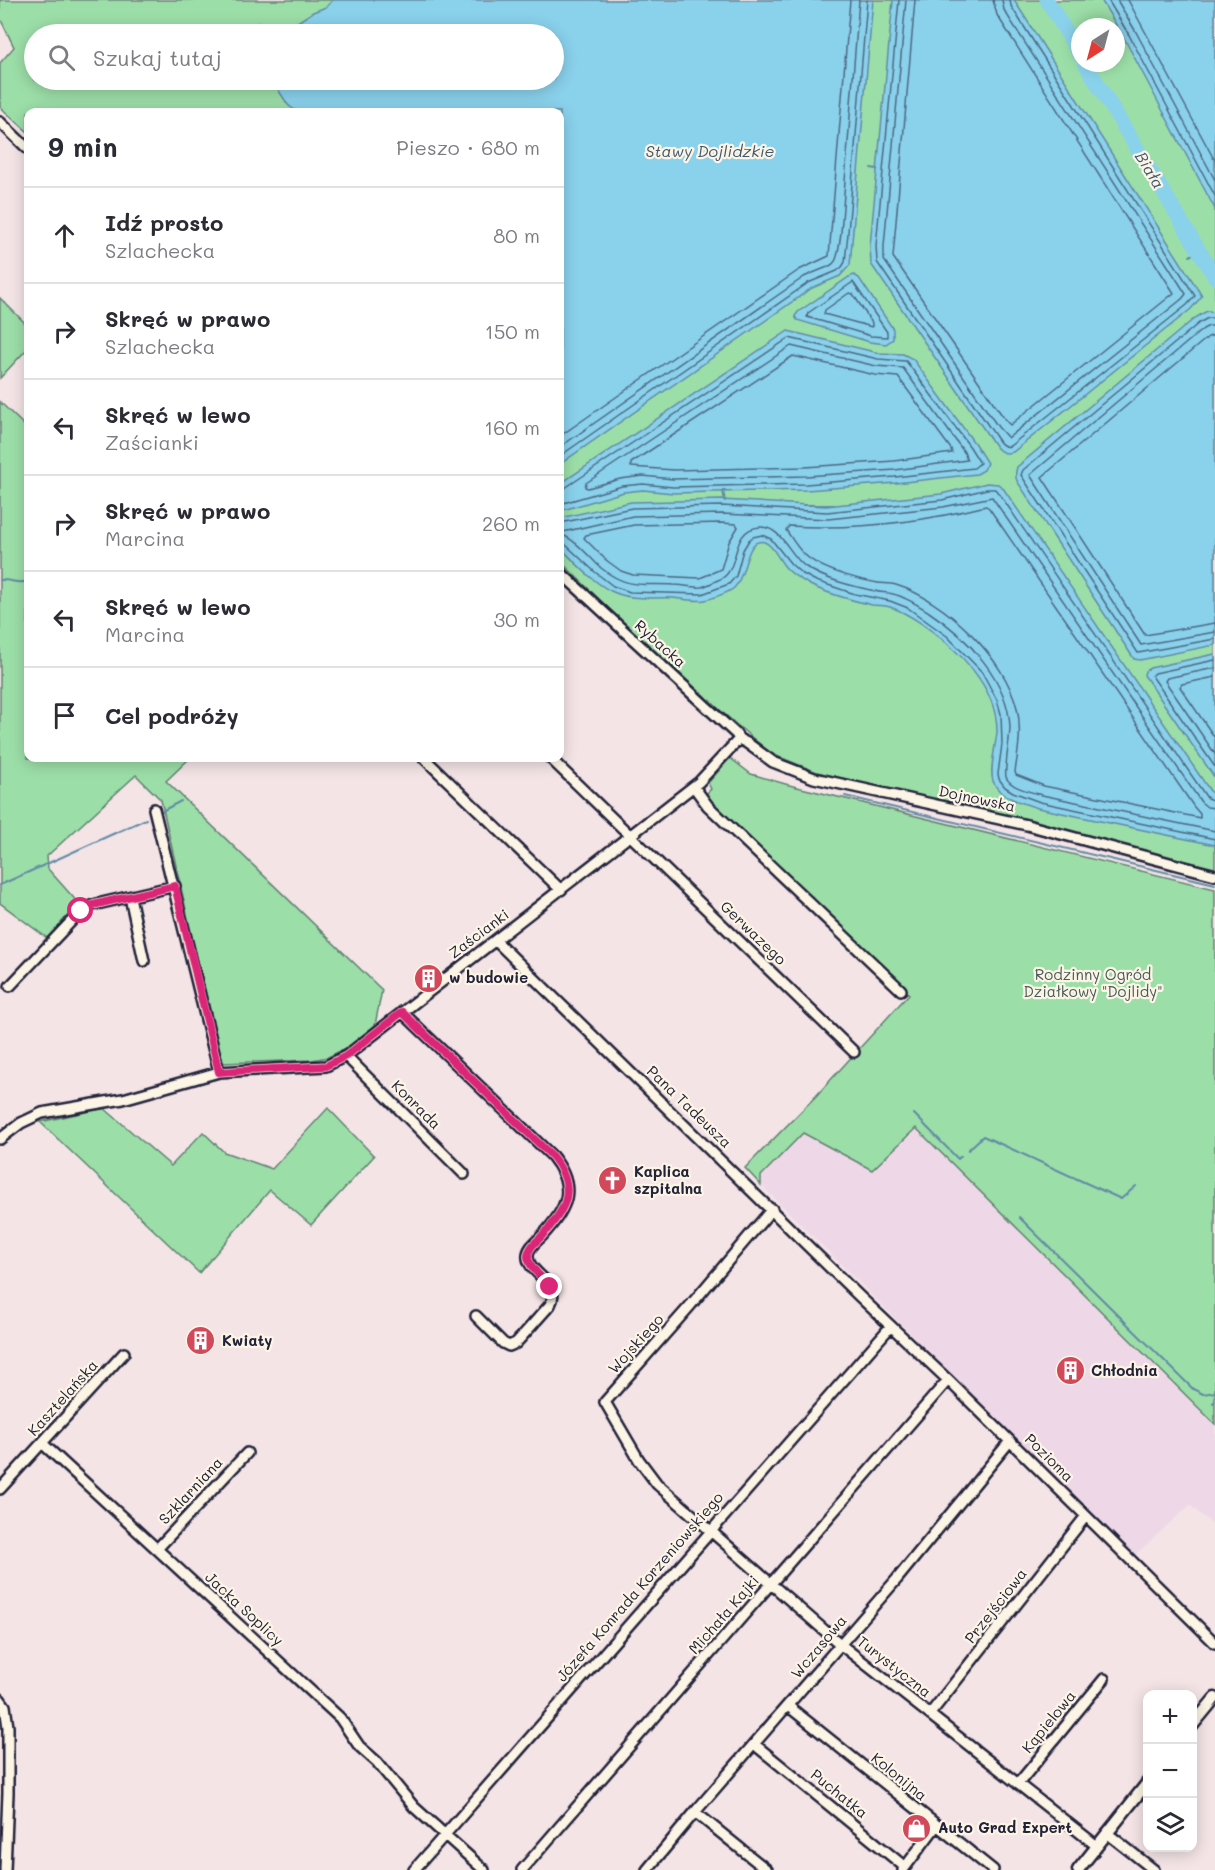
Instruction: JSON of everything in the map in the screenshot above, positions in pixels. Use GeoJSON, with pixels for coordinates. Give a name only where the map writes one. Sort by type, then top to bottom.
{"type":"FeatureCollection","features":[{"type":"Feature","properties":{"kind":"street"},"geometry":{"type":"LineString","coordinates":[[0,122],[24,145]]}},
{"type":"Feature","properties":{"kind":"street","name":"Rybacka"},"geometry":{"type":"LineString","coordinates":[[564,576],[739,739]]}},
{"type":"Feature","properties":{"kind":"street","name":"Zaścianki"},"geometry":{"type":"LineString","coordinates":[[0,1139],[21,1123],[42,1113],[123,1099],[219,1072],[326,1066],[346,1056],[694,787],[739,739]]}},
{"type":"Feature","properties":{"kind":"street","name":"Dojnowska"},"geometry":{"type":"LineString","coordinates":[[739,739],[747,742],[773,762],[814,778],[1027,825],[1215,875]]}},
{"type":"Feature","properties":{"kind":"street"},"geometry":{"type":"LineString","coordinates":[[428,762],[561,890]]}},
{"type":"Feature","properties":{"kind":"street","name":"Gerwazego"},"geometry":{"type":"LineString","coordinates":[[554,762],[854,1052]]}},
{"type":"Feature","properties":{"kind":"street"},"geometry":{"type":"LineString","coordinates":[[694,787],[708,806],[901,990]]}},
{"type":"Feature","properties":{"kind":"street"},"geometry":{"type":"LineString","coordinates":[[154,809],[175,886],[219,1072]]}},
{"type":"Feature","properties":{"kind":"street"},"geometry":{"type":"LineString","coordinates":[[10,986],[81,911],[93,905],[175,886]]}},
{"type":"Feature","properties":{"kind":"street"},"geometry":{"type":"LineString","coordinates":[[130,897],[144,961]]}},
{"type":"Feature","properties":{"kind":"street","name":"Pana Tadeusza"},"geometry":{"type":"LineString","coordinates":[[496,941],[859,1296]]}},
{"type":"Feature","properties":{"kind":"street"},"geometry":{"type":"LineString","coordinates":[[402,1012],[552,1156],[560,1165],[565,1178],[568,1192],[565,1206],[555,1222],[530,1248],[528,1254],[528,1260],[550,1287],[554,1299],[516,1343],[509,1346],[503,1343],[476,1316]]}},
{"type":"Feature","properties":{"kind":"street","name":"Konrada"},"geometry":{"type":"LineString","coordinates":[[346,1056],[464,1174]]}},
{"type":"Feature","properties":{"kind":"street","name":"Wojskiego"},"geometry":{"type":"LineString","coordinates":[[679,1504],[647,1472],[605,1402],[690,1307],[772,1209]]}},
{"type":"Feature","properties":{"kind":"street","name":"Pozioma"},"geometry":{"type":"LineString","coordinates":[[859,1296],[948,1380],[1215,1643]]}},
{"type":"Feature","properties":{"kind":"street","name":"Józefa Konrada Korzeniowskiego"},"geometry":{"type":"LineString","coordinates":[[414,1870],[891,1326]]}},
{"type":"Feature","properties":{"kind":"street","name":"Kasztelańska"},"geometry":{"type":"LineString","coordinates":[[0,1489],[124,1353]]}},
{"type":"Feature","properties":{"kind":"street","name":"Michała Kajki"},"geometry":{"type":"LineString","coordinates":[[522,1870],[948,1380]]}},
{"type":"Feature","properties":{"kind":"street","name":"Wczasowa"},"geometry":{"type":"LineString","coordinates":[[648,1870],[695,1812],[897,1579],[1010,1441]]}},
{"type":"Feature","properties":{"kind":"street","name":"Jacka Soplicy"},"geometry":{"type":"LineString","coordinates":[[42,1443],[340,1718],[359,1746],[377,1762],[414,1807],[484,1870]]}},
{"type":"Feature","properties":{"kind":"street","name":"Szklarniana"},"geometry":{"type":"LineString","coordinates":[[157,1549],[246,1453]]}},
{"type":"Feature","properties":{"kind":"street","name":"Turystyczna"},"geometry":{"type":"LineString","coordinates":[[679,1504],[840,1644],[1097,1846]]}},
{"type":"Feature","properties":{"kind":"street","name":"Przejściowa"},"geometry":{"type":"LineString","coordinates":[[930,1714],[1086,1516]]}},
{"type":"Feature","properties":{"kind":"street","name":"Kąpielowa"},"geometry":{"type":"LineString","coordinates":[[1018,1784],[1104,1678]]}},
{"type":"Feature","properties":{"kind":"street"},"geometry":{"type":"LineString","coordinates":[[1197,1720],[1215,1698]]}},
{"type":"Feature","properties":{"kind":"street"},"geometry":{"type":"LineString","coordinates":[[0,1699],[5,1706],[8,1727],[5,1870]]}},
{"type":"Feature","properties":{"kind":"street","name":"Kolonijna"},"geometry":{"type":"LineString","coordinates":[[788,1706],[993,1870]]}},
{"type":"Feature","properties":{"kind":"street","name":"Puchatka"},"geometry":{"type":"LineString","coordinates":[[754,1744],[904,1869]]}},
{"type":"Feature","properties":{"kind":"street"},"geometry":{"type":"LineString","coordinates":[[1078,1870],[1143,1788]]}},
{"type":"Feature","properties":{"kind":"street"},"geometry":{"type":"LineString","coordinates":[[695,1812],[767,1870]]}},
{"type":"Feature","properties":{"kind":"street"},"geometry":{"type":"LineString","coordinates":[[904,1869],[936,1826]]}},
{"type":"Feature","properties":{"kind":"street"},"geometry":{"type":"LineString","coordinates":[[1107,1833],[1154,1870]]}},
{"type":"Feature","properties":{"kind":"shaded area"},"geometry":{"type":"Polygon","coordinates":[[[916,1127],[1215,1423],[1215,1527],[1190,1505],[1134,1556],[761,1185],[761,1176],[802,1133],[872,1170],[916,1127]]]}},
{"type":"Feature","properties":{"kind":"green space"},"geometry":{"type":"Polygon","coordinates":[[[0,0],[1215,0],[1215,868],[817,772],[772,754],[632,631],[564,565],[564,108],[24,108],[24,128],[0,107],[0,63],[14,47],[0,18],[0,0]]]}},
{"type":"Feature","properties":{"kind":"green space"},"geometry":{"type":"Polygon","coordinates":[[[0,298],[24,322],[24,352],[0,378],[0,298]]]}},
{"type":"Feature","properties":{"kind":"green space"},"geometry":{"type":"Polygon","coordinates":[[[0,402],[24,425],[24,762],[186,762],[166,781],[382,990],[375,1025],[348,1047],[328,1057],[312,1060],[221,1063],[161,800],[136,775],[47,856],[48,869],[80,905],[47,938],[0,903],[0,402]]]}},
{"type":"Feature","properties":{"kind":"green space","name":"Rodzinny Ogród Działkowy \"Dojlidy\""},"geometry":{"type":"Polygon","coordinates":[[[730,758],[751,774],[789,785],[1215,889],[1215,1424],[916,1128],[872,1170],[803,1133],[761,1176],[761,1185],[745,1168],[816,1096],[909,994],[705,795],[711,789],[708,783],[730,758]]]}},
{"type":"Feature","properties":{"kind":"green space"},"geometry":{"type":"Polygon","coordinates":[[[104,1108],[171,1166],[203,1132],[224,1152],[272,1169],[328,1108],[374,1156],[311,1225],[270,1190],[199,1273],[40,1122],[104,1108]]]}},
{"type":"Feature","properties":{"kind":"water","name":"Stawy Dojlidzkie"},"geometry":{"type":"Polygon","coordinates":[[[333,0],[873,0],[850,265],[840,276],[812,288],[564,461],[564,108],[292,108],[278,90],[564,90],[564,24],[295,24],[313,12],[326,7],[333,0]]]}},
{"type":"Feature","properties":{"kind":"water"},"geometry":{"type":"Polygon","coordinates":[[[893,0],[1014,0],[1202,296],[1191,309],[1013,452],[1003,452],[996,447],[871,264],[870,246],[893,0]]]}},
{"type":"Feature","properties":{"kind":"water"},"geometry":{"type":"Polygon","coordinates":[[[1101,0],[1215,0],[1215,209],[1125,40],[1125,18],[1112,18],[1101,0]]]}},
{"type":"Feature","properties":{"kind":"water"},"geometry":{"type":"Polygon","coordinates":[[[854,275],[859,278],[893,329],[893,339],[886,344],[870,342],[797,320],[795,316],[854,275]]]}},
{"type":"Feature","properties":{"kind":"water"},"geometry":{"type":"Polygon","coordinates":[[[1207,311],[1215,315],[1215,645],[1140,660],[1134,659],[1017,481],[1016,471],[1017,467],[1195,318],[1207,311]]]}},
{"type":"Feature","properties":{"kind":"water"},"geometry":{"type":"Polygon","coordinates":[[[788,331],[879,353],[903,354],[913,359],[987,463],[984,470],[977,474],[896,483],[807,490],[624,492],[564,510],[564,481],[788,331]]]}},
{"type":"Feature","properties":{"kind":"water"},"geometry":{"type":"Polygon","coordinates":[[[987,483],[998,484],[1003,488],[1215,798],[1215,845],[1038,808],[1019,802],[1000,792],[992,776],[997,731],[995,714],[982,684],[961,657],[935,634],[903,612],[888,606],[872,605],[823,591],[796,577],[767,543],[754,544],[741,577],[734,588],[716,597],[697,601],[634,597],[611,591],[584,571],[564,551],[564,517],[631,502],[722,500],[826,506],[941,494],[987,483]]]}},
{"type":"Feature","properties":{"kind":"water"},"geometry":{"type":"Polygon","coordinates":[[[1215,654],[1215,778],[1144,675],[1145,671],[1150,668],[1215,654]]]}},
{"type":"Feature","properties":{"kind":"waterway","name":"Biała"},"geometry":{"type":"LineString","coordinates":[[1047,0],[1071,40]]}},
{"type":"Feature","properties":{"kind":"waterway","name":"Biała"},"geometry":{"type":"LineString","coordinates":[[1090,72],[1215,277]]}},
{"type":"Feature","properties":{"kind":"waterway"},"geometry":{"type":"LineString","coordinates":[[871,168],[877,169]]}},
{"type":"Feature","properties":{"kind":"waterway"},"geometry":{"type":"LineString","coordinates":[[1190,256],[1199,250]]}},
{"type":"Feature","properties":{"kind":"waterway"},"geometry":{"type":"LineString","coordinates":[[725,490],[723,491],[725,501]]}},
{"type":"Feature","properties":{"kind":"waterway"},"geometry":{"type":"LineString","coordinates":[[803,505],[834,505]]}},
{"type":"Feature","properties":{"kind":"waterway"},"geometry":{"type":"LineString","coordinates":[[0,580],[24,582]]}},
{"type":"Feature","properties":{"kind":"waterway"},"geometry":{"type":"LineString","coordinates":[[845,796],[1215,884]]}},
{"type":"Feature","properties":{"kind":"waterway"},"geometry":{"type":"LineString","coordinates":[[162,811],[181,801]]}},
{"type":"Feature","properties":{"kind":"waterway"},"geometry":{"type":"LineString","coordinates":[[0,885],[146,819]]}},
{"type":"Feature","properties":{"kind":"waterway"},"geometry":{"type":"LineString","coordinates":[[914,1114],[958,1159],[961,1156]]}},
{"type":"Feature","properties":{"kind":"waterway"},"geometry":{"type":"LineString","coordinates":[[968,1150],[983,1136],[1121,1199],[1136,1186]]}},
{"type":"Feature","properties":{"kind":"waterway"},"geometry":{"type":"LineString","coordinates":[[1019,1217],[1193,1389],[1203,1394],[1215,1392]]}},
{"type":"Feature","properties":{"kind":"place","name":"w budowie"},"geometry":{"type":"Point","coordinates":[428,978]}},
{"type":"Feature","properties":{"kind":"place","name":"Kaplica szpitalna"},"geometry":{"type":"Point","coordinates":[613,1181]}},
{"type":"Feature","properties":{"kind":"place","name":"Kwiaty"},"geometry":{"type":"Point","coordinates":[201,1341]}},
{"type":"Feature","properties":{"kind":"place","name":"Chłodnia"},"geometry":{"type":"Point","coordinates":[1070,1371]}},
{"type":"Feature","properties":{"kind":"place","name":"Auto Grad Expert"},"geometry":{"type":"Point","coordinates":[917,1828]}},
{"type":"Feature","properties":{"kind":"route"},"geometry":{"type":"LineString","coordinates":[[81,911],[93,905],[175,886],[219,1072],[326,1066],[346,1056],[402,1012],[560,1165],[568,1192],[565,1206],[555,1222],[530,1248],[528,1254],[528,1260],[550,1287]]}}]}
